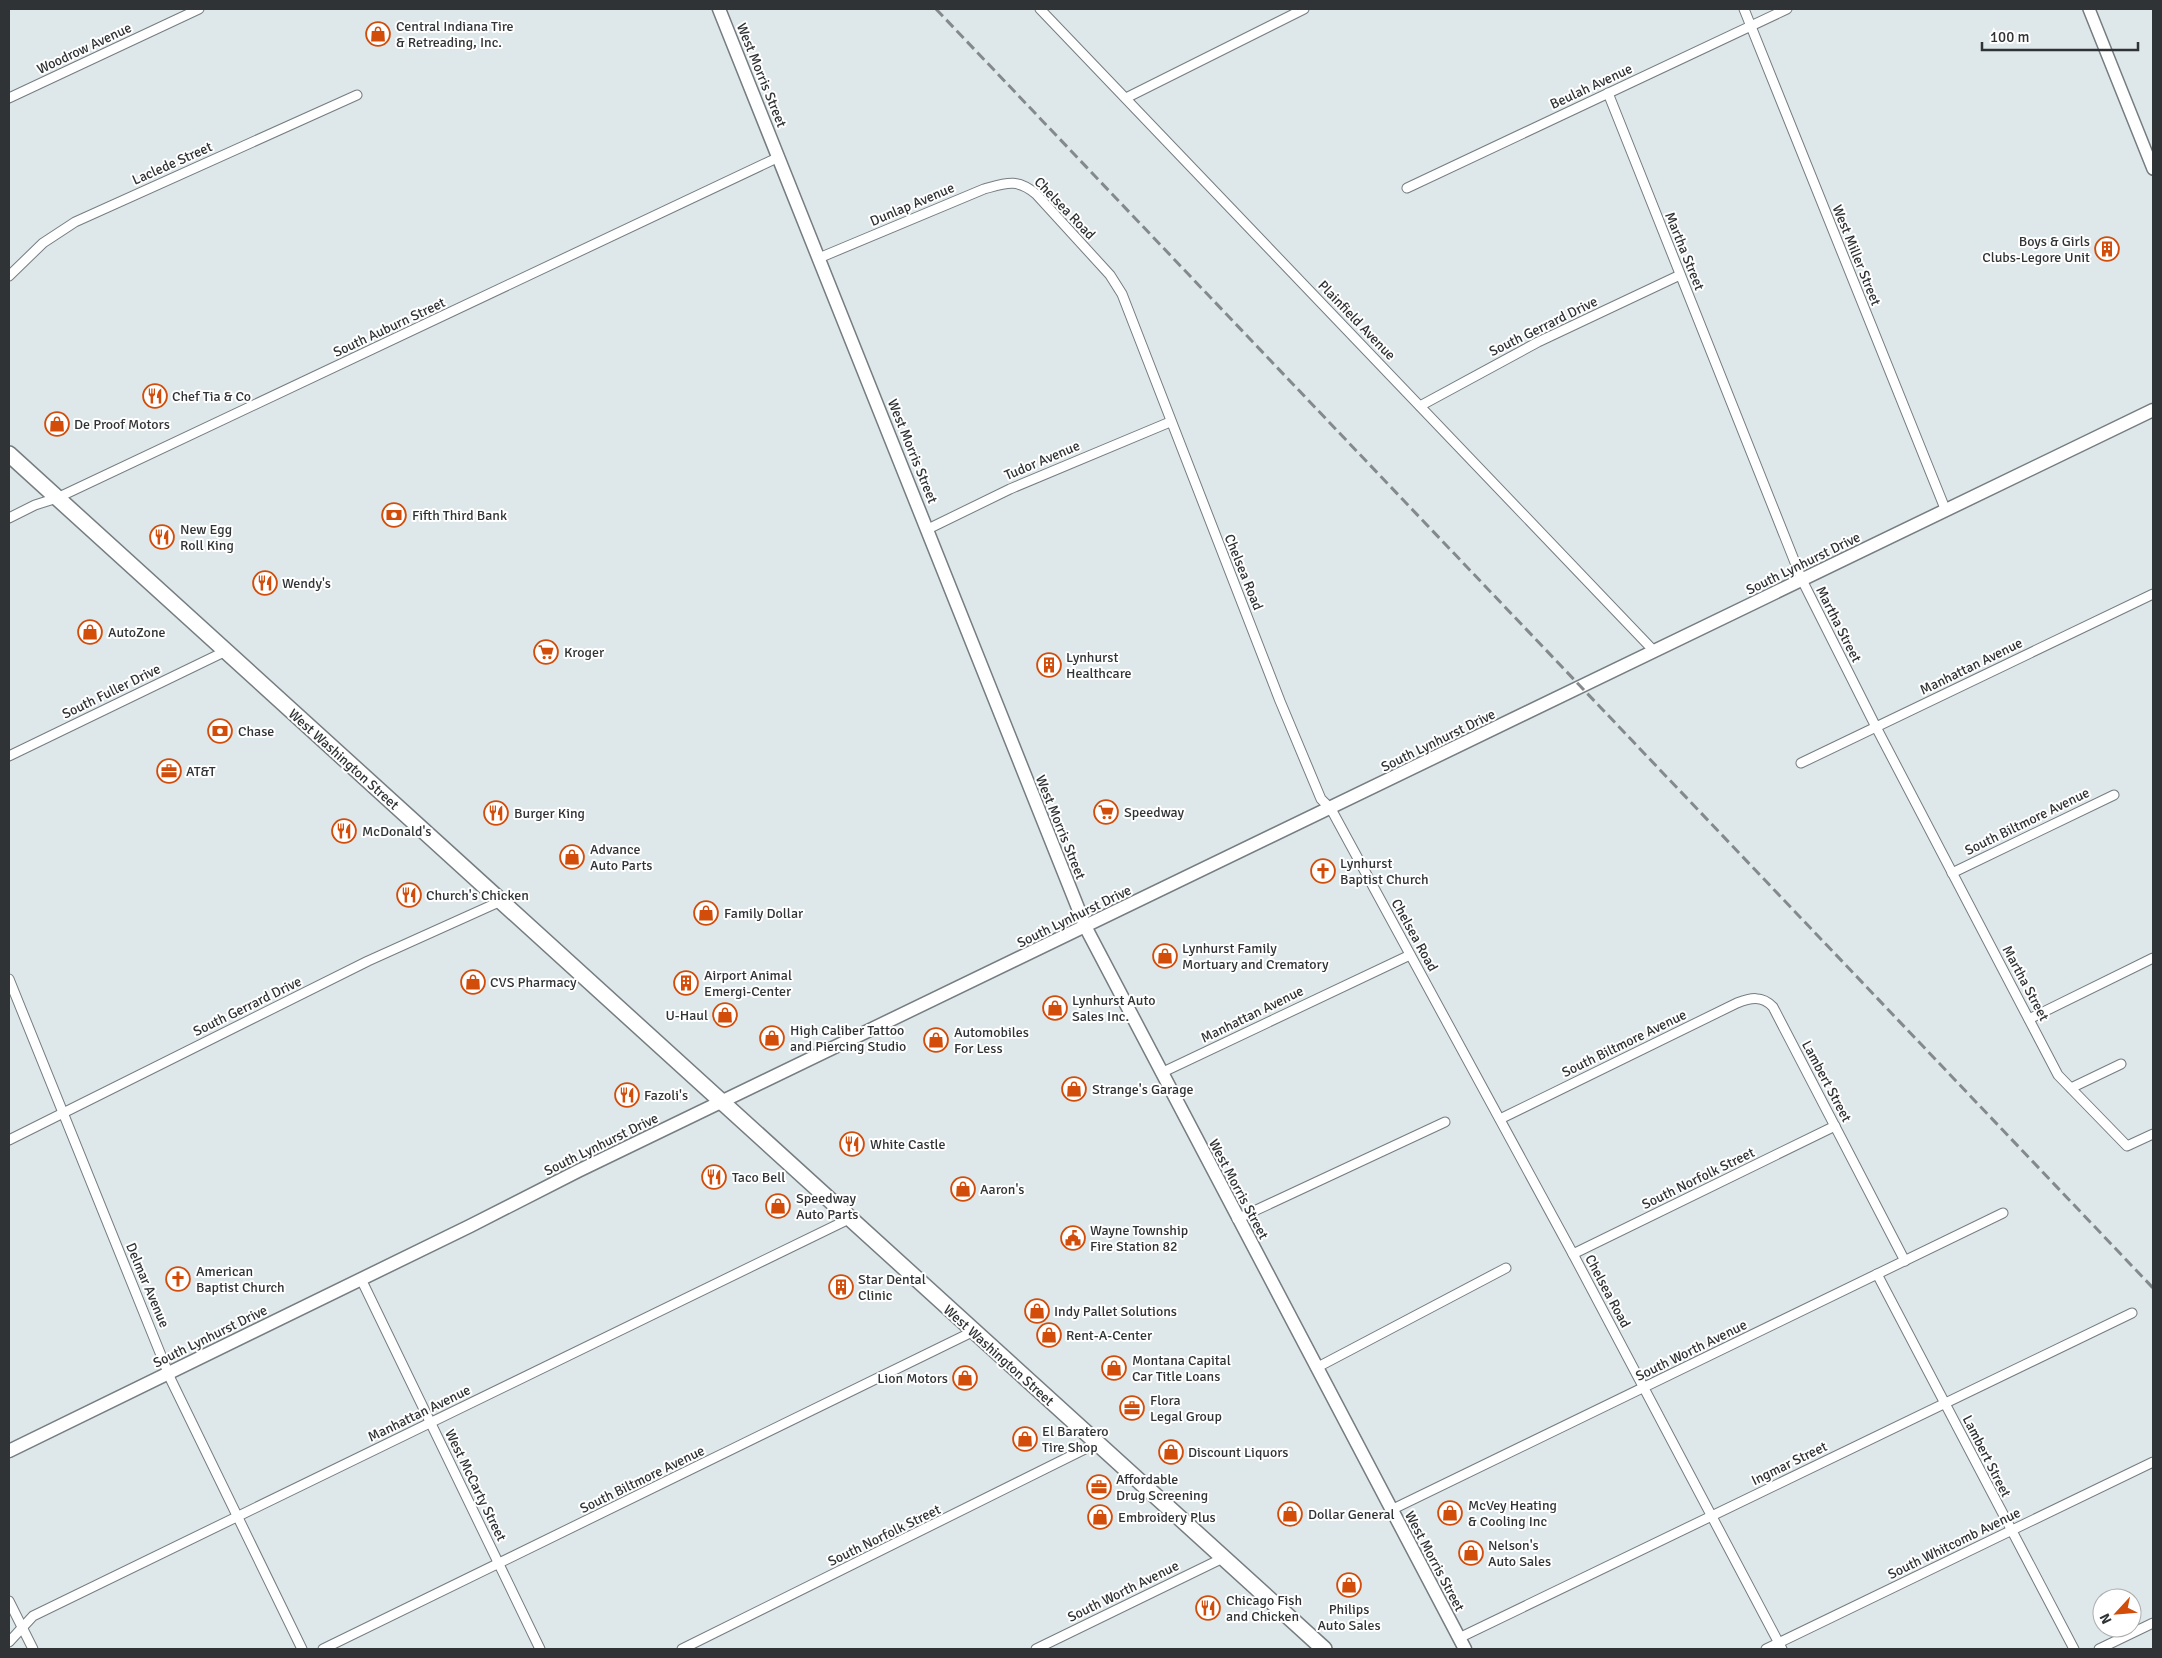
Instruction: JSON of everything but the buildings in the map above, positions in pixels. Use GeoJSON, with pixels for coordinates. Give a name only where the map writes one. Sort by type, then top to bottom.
{"type":"FeatureCollection","features":[{"type":"Feature","properties":{"kind":"main road","name":"West Morris Street"},"geometry":{"type":"LineString","coordinates":[[719,9],[1086,928],[1237,1219],[1462,1644]]}},
{"type":"Feature","properties":{"kind":"main road","name":"South Lynhurst Drive"},"geometry":{"type":"LineString","coordinates":[[9,1451],[720,1102],[1086,928],[2153,410]]}},
{"type":"Feature","properties":{"kind":"main road","name":"West Washington Street"},"geometry":{"type":"LineString","coordinates":[[9,454],[972,1332],[1324,1649]]}},
{"type":"Feature","properties":{"kind":"street","name":"Woodrow Avenue"},"geometry":{"type":"LineString","coordinates":[[9,98],[199,9]]}},
{"type":"Feature","properties":{"kind":"street","name":"Plainfield Avenue"},"geometry":{"type":"LineString","coordinates":[[1040,9],[1654,651]]}},
{"type":"Feature","properties":{"kind":"street"},"geometry":{"type":"LineString","coordinates":[[1126,98],[1304,9]]}},
{"type":"Feature","properties":{"kind":"street","name":"West Miller Street"},"geometry":{"type":"LineString","coordinates":[[1744,9],[1946,511]]}},
{"type":"Feature","properties":{"kind":"street","name":"Beulah Avenue"},"geometry":{"type":"LineString","coordinates":[[1407,188],[1787,9]]}},
{"type":"Feature","properties":{"kind":"street"},"geometry":{"type":"LineString","coordinates":[[2089,9],[2153,169]]}},
{"type":"Feature","properties":{"kind":"street","name":"Martha Street"},"geometry":{"type":"LineString","coordinates":[[1608,93],[1802,580],[1876,727],[2058,1075],[2072,1088]]}},
{"type":"Feature","properties":{"kind":"street","name":"Laclede Street"},"geometry":{"type":"LineString","coordinates":[[9,276],[43,243],[75,222],[358,95]]}},
{"type":"Feature","properties":{"kind":"street","name":"South Auburn Street"},"geometry":{"type":"LineString","coordinates":[[9,518],[35,505],[57,498],[779,157]]}},
{"type":"Feature","properties":{"kind":"street","name":"Dunlap Avenue"},"geometry":{"type":"LineString","coordinates":[[819,258],[984,189],[1000,184],[1018,183]]}},
{"type":"Feature","properties":{"kind":"street","name":"Chelsea Road"},"geometry":{"type":"LineString","coordinates":[[1018,183],[1023,184],[1036,194],[1117,284],[1300,750],[1322,799],[1331,809],[1573,1254],[1780,1646]]}},
{"type":"Feature","properties":{"kind":"street","name":"South Gerrard Drive"},"geometry":{"type":"LineString","coordinates":[[1420,406],[1538,342],[1680,275]]}},
{"type":"Feature","properties":{"kind":"street","name":"Tudor Avenue"},"geometry":{"type":"LineString","coordinates":[[928,529],[1010,489],[1170,422]]}},
{"type":"Feature","properties":{"kind":"street","name":"Manhattan Avenue"},"geometry":{"type":"LineString","coordinates":[[1801,763],[2153,594]]}},
{"type":"Feature","properties":{"kind":"street","name":"South Fuller Drive"},"geometry":{"type":"LineString","coordinates":[[9,756],[226,651]]}},
{"type":"Feature","properties":{"kind":"street","name":"South Biltmore Avenue"},"geometry":{"type":"LineString","coordinates":[[1952,873],[2114,794]]}},
{"type":"Feature","properties":{"kind":"street","name":"South Gerrard Drive"},"geometry":{"type":"LineString","coordinates":[[9,1140],[368,961],[499,902]]}},
{"type":"Feature","properties":{"kind":"street","name":"Manhattan Avenue"},"geometry":{"type":"LineString","coordinates":[[1161,1074],[1410,955]]}},
{"type":"Feature","properties":{"kind":"street"},"geometry":{"type":"LineString","coordinates":[[2029,1018],[2153,958]]}},
{"type":"Feature","properties":{"kind":"street","name":"Delmar Avenue"},"geometry":{"type":"LineString","coordinates":[[9,979],[168,1373],[302,1649]]}},
{"type":"Feature","properties":{"kind":"street","name":"South Biltmore Avenue"},"geometry":{"type":"LineString","coordinates":[[1500,1119],[1737,1003],[1750,998],[1761,999]]}},
{"type":"Feature","properties":{"kind":"street","name":"Lambert Street"},"geometry":{"type":"LineString","coordinates":[[1761,999],[1773,1007],[1905,1261]]}},
{"type":"Feature","properties":{"kind":"street"},"geometry":{"type":"LineString","coordinates":[[2122,1064],[2072,1088],[2127,1146],[2153,1134]]}},
{"type":"Feature","properties":{"kind":"street"},"geometry":{"type":"LineString","coordinates":[[1237,1219],[1444,1122]]}},
{"type":"Feature","properties":{"kind":"street","name":"South Norfolk Street"},"geometry":{"type":"LineString","coordinates":[[1573,1254],[1836,1126]]}},
{"type":"Feature","properties":{"kind":"street","name":"South Worth Avenue"},"geometry":{"type":"LineString","coordinates":[[1391,1510],[2003,1213]]}},
{"type":"Feature","properties":{"kind":"street","name":"Manhattan Avenue"},"geometry":{"type":"LineString","coordinates":[[9,1642],[33,1616],[849,1218]]}},
{"type":"Feature","properties":{"kind":"street"},"geometry":{"type":"LineString","coordinates":[[1316,1368],[1506,1268]]}},
{"type":"Feature","properties":{"kind":"street","name":"Lambert Street"},"geometry":{"type":"LineString","coordinates":[[1877,1274],[2074,1649]]}},
{"type":"Feature","properties":{"kind":"street","name":"West McCarty Street"},"geometry":{"type":"LineString","coordinates":[[361,1279],[540,1649]]}},
{"type":"Feature","properties":{"kind":"street","name":"Ingmar Street"},"geometry":{"type":"LineString","coordinates":[[1462,1644],[1712,1516],[2132,1312]]}},
{"type":"Feature","properties":{"kind":"street","name":"South Biltmore Avenue"},"geometry":{"type":"LineString","coordinates":[[323,1649],[972,1332]]}},
{"type":"Feature","properties":{"kind":"street","name":"South Norfolk Street"},"geometry":{"type":"LineString","coordinates":[[682,1649],[1097,1444]]}},
{"type":"Feature","properties":{"kind":"street","name":"South Whitcomb Avenue"},"geometry":{"type":"LineString","coordinates":[[1766,1649],[1780,1646],[2153,1462]]}},
{"type":"Feature","properties":{"kind":"street","name":"South Worth Avenue"},"geometry":{"type":"LineString","coordinates":[[1036,1649],[1223,1558]]}},
{"type":"Feature","properties":{"kind":"street"},"geometry":{"type":"LineString","coordinates":[[9,1601],[32,1649]]}},
{"type":"Feature","properties":{"kind":"street"},"geometry":{"type":"LineString","coordinates":[[2099,1649],[2153,1624]]}},
{"type":"Feature","properties":{"kind":"railway"},"geometry":{"type":"LineString","coordinates":[[936,9],[2153,1288]]}},
{"type":"Feature","properties":{"kind":"place","name":"Central Indiana Tire & Retreading, Inc."},"geometry":{"type":"Point","coordinates":[378,34]}},
{"type":"Feature","properties":{"kind":"place","name":"Boys & Girls Clubs-Legore Unit"},"geometry":{"type":"Point","coordinates":[2107,249]}},
{"type":"Feature","properties":{"kind":"place","name":"Chef Tia & Co"},"geometry":{"type":"Point","coordinates":[155,396]}},
{"type":"Feature","properties":{"kind":"place","name":"De Proof Motors"},"geometry":{"type":"Point","coordinates":[57,424]}},
{"type":"Feature","properties":{"kind":"place","name":"Fifth Third Bank"},"geometry":{"type":"Point","coordinates":[394,515]}},
{"type":"Feature","properties":{"kind":"place","name":"New Egg Roll King"},"geometry":{"type":"Point","coordinates":[162,537]}},
{"type":"Feature","properties":{"kind":"place","name":"Wendy's"},"geometry":{"type":"Point","coordinates":[265,583]}},
{"type":"Feature","properties":{"kind":"place","name":"AutoZone"},"geometry":{"type":"Point","coordinates":[90,632]}},
{"type":"Feature","properties":{"kind":"place","name":"Kroger"},"geometry":{"type":"Point","coordinates":[546,652]}},
{"type":"Feature","properties":{"kind":"place","name":"Lynhurst Healthcare"},"geometry":{"type":"Point","coordinates":[1049,665]}},
{"type":"Feature","properties":{"kind":"place","name":"Chase"},"geometry":{"type":"Point","coordinates":[220,731]}},
{"type":"Feature","properties":{"kind":"place","name":"AT&T"},"geometry":{"type":"Point","coordinates":[169,771]}},
{"type":"Feature","properties":{"kind":"place","name":"Speedway"},"geometry":{"type":"Point","coordinates":[1106,812]}},
{"type":"Feature","properties":{"kind":"place","name":"Burger King"},"geometry":{"type":"Point","coordinates":[496,813]}},
{"type":"Feature","properties":{"kind":"place","name":"McDonald's"},"geometry":{"type":"Point","coordinates":[344,831]}},
{"type":"Feature","properties":{"kind":"place","name":"Advance Auto Parts"},"geometry":{"type":"Point","coordinates":[572,857]}},
{"type":"Feature","properties":{"kind":"place","name":"Lynhurst Baptist Church"},"geometry":{"type":"Point","coordinates":[1323,871]}},
{"type":"Feature","properties":{"kind":"place","name":"Church's Chicken"},"geometry":{"type":"Point","coordinates":[409,895]}},
{"type":"Feature","properties":{"kind":"place","name":"Family Dollar"},"geometry":{"type":"Point","coordinates":[706,913]}},
{"type":"Feature","properties":{"kind":"place","name":"Lynhurst Family Mortuary and Crematory"},"geometry":{"type":"Point","coordinates":[1165,956]}},
{"type":"Feature","properties":{"kind":"place","name":"CVS Pharmacy"},"geometry":{"type":"Point","coordinates":[473,982]}},
{"type":"Feature","properties":{"kind":"place","name":"Airport Animal Emergi-Center"},"geometry":{"type":"Point","coordinates":[686,983]}},
{"type":"Feature","properties":{"kind":"place","name":"Lynhurst Auto Sales Inc."},"geometry":{"type":"Point","coordinates":[1055,1008]}},
{"type":"Feature","properties":{"kind":"place","name":"U-Haul"},"geometry":{"type":"Point","coordinates":[725,1015]}},
{"type":"Feature","properties":{"kind":"place","name":"High Caliber Tattoo and Piercing Studio"},"geometry":{"type":"Point","coordinates":[772,1038]}},
{"type":"Feature","properties":{"kind":"place","name":"Automobiles For Less"},"geometry":{"type":"Point","coordinates":[936,1040]}},
{"type":"Feature","properties":{"kind":"place","name":"Strange's Garage"},"geometry":{"type":"Point","coordinates":[1074,1089]}},
{"type":"Feature","properties":{"kind":"place","name":"Fazoli's"},"geometry":{"type":"Point","coordinates":[627,1095]}},
{"type":"Feature","properties":{"kind":"place","name":"White Castle"},"geometry":{"type":"Point","coordinates":[852,1144]}},
{"type":"Feature","properties":{"kind":"place","name":"Taco Bell"},"geometry":{"type":"Point","coordinates":[714,1177]}},
{"type":"Feature","properties":{"kind":"place","name":"Aaron's"},"geometry":{"type":"Point","coordinates":[963,1189]}},
{"type":"Feature","properties":{"kind":"place","name":"Speedway Auto Parts"},"geometry":{"type":"Point","coordinates":[778,1206]}},
{"type":"Feature","properties":{"kind":"place","name":"Wayne Township Fire Station 82"},"geometry":{"type":"Point","coordinates":[1073,1238]}},
{"type":"Feature","properties":{"kind":"place","name":"American Baptist Church"},"geometry":{"type":"Point","coordinates":[178,1279]}},
{"type":"Feature","properties":{"kind":"place","name":"Star Dental Clinic"},"geometry":{"type":"Point","coordinates":[841,1287]}},
{"type":"Feature","properties":{"kind":"place","name":"Indy Pallet Solutions"},"geometry":{"type":"Point","coordinates":[1037,1311]}},
{"type":"Feature","properties":{"kind":"place","name":"Rent-A-Center"},"geometry":{"type":"Point","coordinates":[1049,1335]}},
{"type":"Feature","properties":{"kind":"place","name":"Montana Capital Car Title Loans"},"geometry":{"type":"Point","coordinates":[1114,1368]}},
{"type":"Feature","properties":{"kind":"place","name":"Lion Motors"},"geometry":{"type":"Point","coordinates":[965,1378]}},
{"type":"Feature","properties":{"kind":"place","name":"Flora Legal Group"},"geometry":{"type":"Point","coordinates":[1132,1408]}},
{"type":"Feature","properties":{"kind":"place","name":"El Baratero Tire Shop"},"geometry":{"type":"Point","coordinates":[1025,1439]}},
{"type":"Feature","properties":{"kind":"place","name":"Discount Liquors"},"geometry":{"type":"Point","coordinates":[1171,1452]}},
{"type":"Feature","properties":{"kind":"place","name":"Affordable Drug Screening"},"geometry":{"type":"Point","coordinates":[1099,1487]}},
{"type":"Feature","properties":{"kind":"place","name":"McVey Heating & Cooling Inc"},"geometry":{"type":"Point","coordinates":[1450,1513]}},
{"type":"Feature","properties":{"kind":"place","name":"Dollar General"},"geometry":{"type":"Point","coordinates":[1290,1514]}},
{"type":"Feature","properties":{"kind":"place","name":"Embroidery Plus"},"geometry":{"type":"Point","coordinates":[1100,1517]}},
{"type":"Feature","properties":{"kind":"place","name":"Nelson's Auto Sales"},"geometry":{"type":"Point","coordinates":[1471,1553]}},
{"type":"Feature","properties":{"kind":"place","name":"Philips Auto Sales"},"geometry":{"type":"Point","coordinates":[1349,1585]}},
{"type":"Feature","properties":{"kind":"place","name":"Chicago Fish and Chicken"},"geometry":{"type":"Point","coordinates":[1208,1608]}}]}
